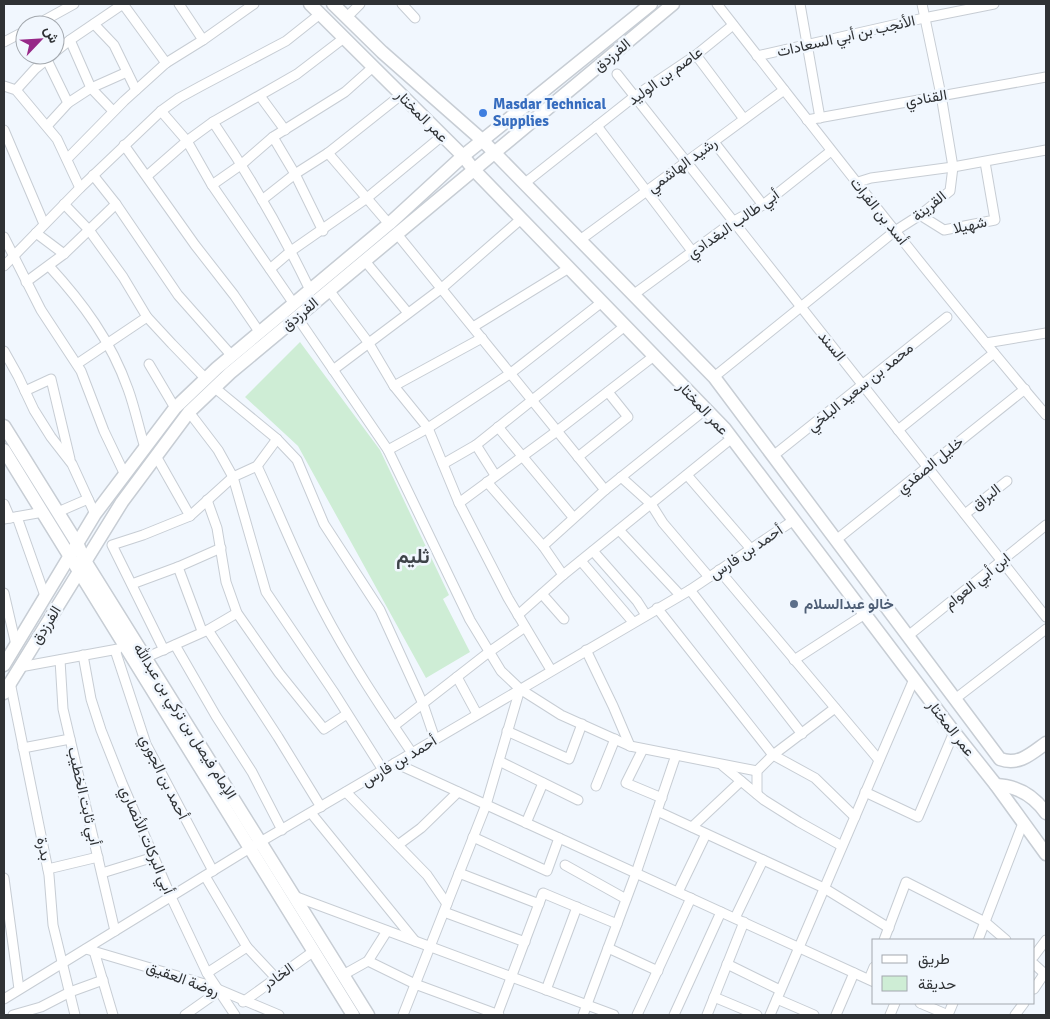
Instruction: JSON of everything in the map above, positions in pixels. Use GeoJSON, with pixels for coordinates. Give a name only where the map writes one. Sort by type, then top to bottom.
{"type":"FeatureCollection","features":[{"type":"Feature","properties":{"kind":"main road","name":"عمر المختار"},"geometry":{"type":"LineString","coordinates":[[310,4],[463,156],[474,170],[732,438],[954,732],[996,784],[1046,854]]}},
{"type":"Feature","properties":{"kind":"main road","name":"عمر المختار"},"geometry":{"type":"LineString","coordinates":[[333,4],[382,52],[482,140],[714,377],[1000,759],[1011,762],[1021,760],[1046,742]]}},
{"type":"Feature","properties":{"kind":"main road","name":"الفرزدق"},"geometry":{"type":"LineString","coordinates":[[4,664],[95,514],[175,408],[296,318],[365,260],[463,156],[651,4]]}},
{"type":"Feature","properties":{"kind":"main road","name":"الفرزدق"},"geometry":{"type":"LineString","coordinates":[[7,688],[122,502],[232,356],[310,290],[474,170],[673,4]]}},
{"type":"Feature","properties":{"kind":"main road","name":"الإمام فيصل بن تركي بن عبدالله"},"geometry":{"type":"LineString","coordinates":[[4,426],[77,543],[82,566],[120,648],[256,846],[294,896],[368,1015]]}},
{"type":"Feature","properties":{"kind":"main road","name":"الإمام فيصل بن تركي بن عبدالله"},"geometry":{"type":"LineString","coordinates":[[4,450],[70,556],[82,566],[145,658],[256,846],[314,951],[354,1015]]}},
{"type":"Feature","properties":{"kind":"main road"},"geometry":{"type":"LineString","coordinates":[[996,784],[1011,787],[1025,793],[1037,802],[1046,813]]}},
{"type":"Feature","properties":{"kind":"street"},"geometry":{"type":"LineString","coordinates":[[54,15],[74,4]]}},
{"type":"Feature","properties":{"kind":"street"},"geometry":{"type":"LineString","coordinates":[[65,44],[123,4],[166,63]]}},
{"type":"Feature","properties":{"kind":"street"},"geometry":{"type":"LineString","coordinates":[[179,4],[203,40]]}},
{"type":"Feature","properties":{"kind":"street"},"geometry":{"type":"LineString","coordinates":[[67,159],[113,111],[166,63],[203,40],[254,4]]}},
{"type":"Feature","properties":{"kind":"street"},"geometry":{"type":"LineString","coordinates":[[347,17],[360,4]]}},
{"type":"Feature","properties":{"kind":"street"},"geometry":{"type":"LineString","coordinates":[[402,4],[415,18]]}},
{"type":"Feature","properties":{"kind":"street","name":"أسد بن الفرات"},"geometry":{"type":"LineString","coordinates":[[717,4],[855,182],[994,354],[1046,415]]}},
{"type":"Feature","properties":{"kind":"street"},"geometry":{"type":"LineString","coordinates":[[800,4],[820,118]]}},
{"type":"Feature","properties":{"kind":"street","name":"القرينة"},"geometry":{"type":"LineString","coordinates":[[714,377],[895,231],[920,215],[950,190],[953,167],[941,95],[922,4]]}},
{"type":"Feature","properties":{"kind":"street","name":"الأنجب بن أبي السعادات"},"geometry":{"type":"LineString","coordinates":[[757,56],[994,4]]}},
{"type":"Feature","properties":{"kind":"street"},"geometry":{"type":"LineString","coordinates":[[4,266],[124,144],[179,98],[286,41],[320,14]]}},
{"type":"Feature","properties":{"kind":"street"},"geometry":{"type":"LineString","coordinates":[[94,24],[114,45],[136,90]]}},
{"type":"Feature","properties":{"kind":"street","name":"عاصم بن الوليد"},"geometry":{"type":"LineString","coordinates":[[525,183],[636,96],[696,55],[733,25]]}},
{"type":"Feature","properties":{"kind":"street"},"geometry":{"type":"LineString","coordinates":[[147,176],[187,141],[214,122],[296,74],[344,38]]}},
{"type":"Feature","properties":{"kind":"street"},"geometry":{"type":"LineString","coordinates":[[70,40],[91,88],[113,111]]}},
{"type":"Feature","properties":{"kind":"street"},"geometry":{"type":"LineString","coordinates":[[696,55],[744,119]]}},
{"type":"Feature","properties":{"kind":"street"},"geometry":{"type":"LineString","coordinates":[[16,90],[40,65]]}},
{"type":"Feature","properties":{"kind":"street"},"geometry":{"type":"LineString","coordinates":[[52,65],[68,103]]}},
{"type":"Feature","properties":{"kind":"street"},"geometry":{"type":"LineString","coordinates":[[212,185],[242,164],[273,137],[344,92],[373,66]]}},
{"type":"Feature","properties":{"kind":"street"},"geometry":{"type":"LineString","coordinates":[[47,126],[68,103],[91,88],[127,72]]}},
{"type":"Feature","properties":{"kind":"street","name":"السند"},"geometry":{"type":"LineString","coordinates":[[617,74],[1046,617]]}},
{"type":"Feature","properties":{"kind":"street","name":"القنادي"},"geometry":{"type":"LineString","coordinates":[[807,120],[1046,77]]}},
{"type":"Feature","properties":{"kind":"street"},"geometry":{"type":"LineString","coordinates":[[4,86],[16,90],[47,126],[57,140],[80,188]]}},
{"type":"Feature","properties":{"kind":"street","name":"رشيد الهاشمي"},"geometry":{"type":"LineString","coordinates":[[580,240],[784,90]]}},
{"type":"Feature","properties":{"kind":"street"},"geometry":{"type":"LineString","coordinates":[[262,200],[295,174],[328,153],[401,95]]}},
{"type":"Feature","properties":{"kind":"street"},"geometry":{"type":"LineString","coordinates":[[260,96],[285,130]]}},
{"type":"Feature","properties":{"kind":"street"},"geometry":{"type":"LineString","coordinates":[[162,112],[187,141],[212,185],[294,304]]}},
{"type":"Feature","properties":{"kind":"street"},"geometry":{"type":"LineString","coordinates":[[214,122],[242,164],[291,251],[310,290]]}},
{"type":"Feature","properties":{"kind":"street"},"geometry":{"type":"LineString","coordinates":[[597,126],[692,251]]}},
{"type":"Feature","properties":{"kind":"street"},"geometry":{"type":"LineString","coordinates":[[4,130],[44,224]]}},
{"type":"Feature","properties":{"kind":"street"},"geometry":{"type":"LineString","coordinates":[[270,269],[291,251],[367,198],[442,136]]}},
{"type":"Feature","properties":{"kind":"street"},"geometry":{"type":"LineString","coordinates":[[273,137],[295,174],[322,231]]}},
{"type":"Feature","properties":{"kind":"street"},"geometry":{"type":"LineString","coordinates":[[714,142],[763,204]]}},
{"type":"Feature","properties":{"kind":"street"},"geometry":{"type":"LineString","coordinates":[[124,144],[195,246],[234,295],[260,333]]}},
{"type":"Feature","properties":{"kind":"street"},"geometry":{"type":"LineString","coordinates":[[855,182],[870,178],[985,162],[1046,150]]}},
{"type":"Feature","properties":{"kind":"street","name":"أبي طالب البغدادي"},"geometry":{"type":"LineString","coordinates":[[633,295],[734,221],[763,204],[831,151]]}},
{"type":"Feature","properties":{"kind":"street"},"geometry":{"type":"LineString","coordinates":[[328,153],[442,288],[605,490]]}},
{"type":"Feature","properties":{"kind":"street","name":"شهيلا"},"geometry":{"type":"LineString","coordinates":[[920,215],[944,230],[995,220],[985,162]]}},
{"type":"Feature","properties":{"kind":"street"},"geometry":{"type":"LineString","coordinates":[[93,175],[116,204],[178,294],[232,356]]}},
{"type":"Feature","properties":{"kind":"street"},"geometry":{"type":"LineString","coordinates":[[64,204],[89,230],[123,277],[147,317],[210,383],[277,439],[297,460],[324,524],[380,610],[422,704],[435,739]]}},
{"type":"Feature","properties":{"kind":"street"},"geometry":{"type":"LineString","coordinates":[[26,282],[64,254],[116,204]]}},
{"type":"Feature","properties":{"kind":"street"},"geometry":{"type":"LineString","coordinates":[[333,370],[442,288],[521,218]]}},
{"type":"Feature","properties":{"kind":"street"},"geometry":{"type":"LineString","coordinates":[[36,232],[64,254]]}},
{"type":"Feature","properties":{"kind":"street"},"geometry":{"type":"LineString","coordinates":[[4,237],[41,310],[81,371],[104,431],[125,475]]}},
{"type":"Feature","properties":{"kind":"street"},"geometry":{"type":"LineString","coordinates":[[365,260],[408,313]]}},
{"type":"Feature","properties":{"kind":"street"},"geometry":{"type":"LineString","coordinates":[[49,266],[72,290],[92,317],[108,345],[128,388],[145,448]]}},
{"type":"Feature","properties":{"kind":"street"},"geometry":{"type":"LineString","coordinates":[[473,327],[569,268]]}},
{"type":"Feature","properties":{"kind":"street"},"geometry":{"type":"LineString","coordinates":[[329,290],[368,342],[394,386],[428,428],[459,503],[518,616],[552,670]]}},
{"type":"Feature","properties":{"kind":"street"},"geometry":{"type":"LineString","coordinates":[[388,450],[428,428],[511,373],[602,302]]}},
{"type":"Feature","properties":{"kind":"street"},"geometry":{"type":"LineString","coordinates":[[76,364],[108,345],[147,317]]}},
{"type":"Feature","properties":{"kind":"street","name":"محمد بن سعيد البلخي"},"geometry":{"type":"LineString","coordinates":[[773,456],[947,317]]}},
{"type":"Feature","properties":{"kind":"street"},"geometry":{"type":"LineString","coordinates":[[296,318],[388,450],[470,620],[501,671],[520,689],[561,715],[630,746],[757,771]]}},
{"type":"Feature","properties":{"kind":"street"},"geometry":{"type":"LineString","coordinates":[[443,464],[476,444],[625,326]]}},
{"type":"Feature","properties":{"kind":"street"},"geometry":{"type":"LineString","coordinates":[[986,343],[1046,333]]}},
{"type":"Feature","properties":{"kind":"street"},"geometry":{"type":"LineString","coordinates":[[394,386],[482,338]]}},
{"type":"Feature","properties":{"kind":"street"},"geometry":{"type":"LineString","coordinates":[[4,351],[34,410],[51,437],[72,464]]}},
{"type":"Feature","properties":{"kind":"street"},"geometry":{"type":"LineString","coordinates":[[898,430],[994,354]]}},
{"type":"Feature","properties":{"kind":"street"},"geometry":{"type":"LineString","coordinates":[[459,503],[558,431],[654,356]]}},
{"type":"Feature","properties":{"kind":"street"},"geometry":{"type":"LineString","coordinates":[[149,364],[175,408]]}},
{"type":"Feature","properties":{"kind":"street"},"geometry":{"type":"LineString","coordinates":[[25,391],[51,379],[72,464],[95,514]]}},
{"type":"Feature","properties":{"kind":"street","name":"خليل الصفدي"},"geometry":{"type":"LineString","coordinates":[[836,540],[1025,389]]}},
{"type":"Feature","properties":{"kind":"street"},"geometry":{"type":"LineString","coordinates":[[578,457],[628,417],[608,392]]}},
{"type":"Feature","properties":{"kind":"street"},"geometry":{"type":"LineString","coordinates":[[543,546],[573,517],[621,476],[706,409]]}},
{"type":"Feature","properties":{"kind":"street"},"geometry":{"type":"LineString","coordinates":[[188,412],[218,450],[233,477],[266,592],[383,770]]}},
{"type":"Feature","properties":{"kind":"street"},"geometry":{"type":"LineString","coordinates":[[498,427],[573,517]]}},
{"type":"Feature","properties":{"kind":"street"},"geometry":{"type":"LineString","coordinates":[[518,616],[563,575],[732,438]]}},
{"type":"Feature","properties":{"kind":"street"},"geometry":{"type":"LineString","coordinates":[[164,650],[112,545],[190,516],[233,477],[257,466],[277,439]]}},
{"type":"Feature","properties":{"kind":"street"},"geometry":{"type":"LineString","coordinates":[[476,444],[495,475]]}},
{"type":"Feature","properties":{"kind":"street"},"geometry":{"type":"LineString","coordinates":[[156,456],[190,516]]}},
{"type":"Feature","properties":{"kind":"street"},"geometry":{"type":"LineString","coordinates":[[257,466],[302,569],[323,610],[412,753]]}},
{"type":"Feature","properties":{"kind":"street"},"geometry":{"type":"LineString","coordinates":[[687,474],[751,548]]}},
{"type":"Feature","properties":{"kind":"street"},"geometry":{"type":"LineString","coordinates":[[621,476],[651,504],[663,523],[708,577]]}},
{"type":"Feature","properties":{"kind":"street","name":"البراق"},"geometry":{"type":"LineString","coordinates":[[965,514],[1007,481]]}},
{"type":"Feature","properties":{"kind":"street"},"geometry":{"type":"LineString","coordinates":[[487,482],[543,546],[563,575]]}},
{"type":"Feature","properties":{"kind":"street"},"geometry":{"type":"LineString","coordinates":[[58,512],[88,499]]}},
{"type":"Feature","properties":{"kind":"street"},"geometry":{"type":"LineString","coordinates":[[207,500],[217,528],[226,582],[236,614],[279,673],[324,729],[347,714]]}},
{"type":"Feature","properties":{"kind":"street"},"geometry":{"type":"LineString","coordinates":[[4,504],[45,596]]}},
{"type":"Feature","properties":{"kind":"street"},"geometry":{"type":"LineString","coordinates":[[10,518],[43,512]]}},
{"type":"Feature","properties":{"kind":"street","name":"أحمد بن فارس"},"geometry":{"type":"LineString","coordinates":[[4,999],[62,964],[90,950],[115,931],[282,830],[690,590],[794,520]]}},
{"type":"Feature","properties":{"kind":"street","name":"ابن أبي العوام"},"geometry":{"type":"LineString","coordinates":[[908,636],[1046,525]]}},
{"type":"Feature","properties":{"kind":"street"},"geometry":{"type":"LineString","coordinates":[[619,530],[680,595]]}},
{"type":"Feature","properties":{"kind":"street"},"geometry":{"type":"LineString","coordinates":[[132,584],[221,548]]}},
{"type":"Feature","properties":{"kind":"street"},"geometry":{"type":"LineString","coordinates":[[593,551],[646,615]]}},
{"type":"Feature","properties":{"kind":"street"},"geometry":{"type":"LineString","coordinates":[[581,561],[633,622]]}},
{"type":"Feature","properties":{"kind":"street"},"geometry":{"type":"LineString","coordinates":[[178,567],[205,630],[278,737],[321,807]]}},
{"type":"Feature","properties":{"kind":"street"},"geometry":{"type":"LineString","coordinates":[[719,570],[879,760]]}},
{"type":"Feature","properties":{"kind":"street"},"geometry":{"type":"LineString","coordinates":[[690,590],[802,734]]}},
{"type":"Feature","properties":{"kind":"street"},"geometry":{"type":"LineString","coordinates":[[4,593],[16,645]]}},
{"type":"Feature","properties":{"kind":"street"},"geometry":{"type":"LineString","coordinates":[[542,594],[564,619]]}},
{"type":"Feature","properties":{"kind":"street"},"geometry":{"type":"LineString","coordinates":[[657,608],[774,754],[815,778],[854,817]]}},
{"type":"Feature","properties":{"kind":"street"},"geometry":{"type":"LineString","coordinates":[[145,658],[236,614]]}},
{"type":"Feature","properties":{"kind":"street"},"geometry":{"type":"LineString","coordinates":[[794,660],[865,614]]}},
{"type":"Feature","properties":{"kind":"street"},"geometry":{"type":"LineString","coordinates":[[394,726],[457,676],[525,627]]}},
{"type":"Feature","properties":{"kind":"street"},"geometry":{"type":"LineString","coordinates":[[955,699],[1046,629]]}},
{"type":"Feature","properties":{"kind":"street"},"geometry":{"type":"LineString","coordinates":[[175,645],[216,716],[252,772],[282,830]]}},
{"type":"Feature","properties":{"kind":"street"},"geometry":{"type":"LineString","coordinates":[[20,667],[120,648]]}},
{"type":"Feature","properties":{"kind":"street","name":"أحمد بن الجوري"},"geometry":{"type":"LineString","coordinates":[[120,648],[146,744],[209,874],[247,947],[276,978]]}},
{"type":"Feature","properties":{"kind":"street"},"geometry":{"type":"LineString","coordinates":[[586,650],[630,746]]}},
{"type":"Feature","properties":{"kind":"street","name":"أبي البركات الأنصاري"},"geometry":{"type":"LineString","coordinates":[[83,655],[91,699],[101,730],[154,857],[208,974],[235,1015]]}},
{"type":"Feature","properties":{"kind":"street","name":"أبي ثابت الخطيب"},"geometry":{"type":"LineString","coordinates":[[60,660],[63,709],[115,931]]}},
{"type":"Feature","properties":{"kind":"street"},"geometry":{"type":"LineString","coordinates":[[457,676],[477,714]]}},
{"type":"Feature","properties":{"kind":"street"},"geometry":{"type":"LineString","coordinates":[[770,1015],[914,679]]}},
{"type":"Feature","properties":{"kind":"street","name":"بدرة"},"geometry":{"type":"LineString","coordinates":[[7,688],[23,748],[48,869],[53,925],[75,1015]]}},
{"type":"Feature","properties":{"kind":"street"},"geometry":{"type":"LineString","coordinates":[[403,1015],[486,805],[520,689]]}},
{"type":"Feature","properties":{"kind":"street"},"geometry":{"type":"LineString","coordinates":[[757,794],[757,771],[774,754],[835,708]]}},
{"type":"Feature","properties":{"kind":"street"},"geometry":{"type":"LineString","coordinates":[[507,731],[569,759],[582,724]]}},
{"type":"Feature","properties":{"kind":"street"},"geometry":{"type":"LineString","coordinates":[[865,792],[918,816],[954,732]]}},
{"type":"Feature","properties":{"kind":"street"},"geometry":{"type":"LineString","coordinates":[[23,748],[70,739]]}},
{"type":"Feature","properties":{"kind":"street"},"geometry":{"type":"LineString","coordinates":[[596,786],[615,740]]}},
{"type":"Feature","properties":{"kind":"street"},"geometry":{"type":"LineString","coordinates":[[642,748],[626,784],[662,798]]}},
{"type":"Feature","properties":{"kind":"street"},"geometry":{"type":"LineString","coordinates":[[583,1015],[636,873],[676,755]]}},
{"type":"Feature","properties":{"kind":"street"},"geometry":{"type":"LineString","coordinates":[[499,761],[578,800]]}},
{"type":"Feature","properties":{"kind":"street"},"geometry":{"type":"LineString","coordinates":[[395,763],[871,981]]}},
{"type":"Feature","properties":{"kind":"street"},"geometry":{"type":"LineString","coordinates":[[721,764],[757,794],[799,822],[842,846]]}},
{"type":"Feature","properties":{"kind":"street"},"geometry":{"type":"LineString","coordinates":[[692,827],[741,781]]}},
{"type":"Feature","properties":{"kind":"street"},"geometry":{"type":"LineString","coordinates":[[526,823],[544,783]]}},
{"type":"Feature","properties":{"kind":"street"},"geometry":{"type":"LineString","coordinates":[[346,792],[427,875],[445,908],[524,942]]}},
{"type":"Feature","properties":{"kind":"street"},"geometry":{"type":"LineString","coordinates":[[398,845],[421,828],[458,792]]}},
{"type":"Feature","properties":{"kind":"street"},"geometry":{"type":"LineString","coordinates":[[657,811],[824,888],[889,928]]}},
{"type":"Feature","properties":{"kind":"street"},"geometry":{"type":"LineString","coordinates":[[311,813],[416,942]]}},
{"type":"Feature","properties":{"kind":"street"},"geometry":{"type":"LineString","coordinates":[[978,939],[1023,824]]}},
{"type":"Feature","properties":{"kind":"street"},"geometry":{"type":"LineString","coordinates":[[678,892],[706,834]]}},
{"type":"Feature","properties":{"kind":"street"},"geometry":{"type":"LineString","coordinates":[[473,837],[547,871],[560,838]]}},
{"type":"Feature","properties":{"kind":"street"},"geometry":{"type":"LineString","coordinates":[[48,869],[98,857]]}},
{"type":"Feature","properties":{"kind":"street"},"geometry":{"type":"LineString","coordinates":[[102,873],[154,857]]}},
{"type":"Feature","properties":{"kind":"street"},"geometry":{"type":"LineString","coordinates":[[734,918],[763,860]]}},
{"type":"Feature","properties":{"kind":"street"},"geometry":{"type":"LineString","coordinates":[[565,865],[626,899]]}},
{"type":"Feature","properties":{"kind":"street"},"geometry":{"type":"LineString","coordinates":[[459,873],[539,904]]}},
{"type":"Feature","properties":{"kind":"street"},"geometry":{"type":"LineString","coordinates":[[4,878],[7,923],[19,989]]}},
{"type":"Feature","properties":{"kind":"street"},"geometry":{"type":"LineString","coordinates":[[884,939],[906,882],[985,922],[1005,939]]}},
{"type":"Feature","properties":{"kind":"street"},"geometry":{"type":"LineString","coordinates":[[368,961],[416,984],[497,1015],[543,893],[617,924]]}},
{"type":"Feature","properties":{"kind":"street"},"geometry":{"type":"LineString","coordinates":[[294,896],[614,1015]]}},
{"type":"Feature","properties":{"kind":"street"},"geometry":{"type":"LineString","coordinates":[[637,1015],[691,898]]}},
{"type":"Feature","properties":{"kind":"street"},"geometry":{"type":"LineString","coordinates":[[546,990],[577,907]]}},
{"type":"Feature","properties":{"kind":"street"},"geometry":{"type":"LineString","coordinates":[[674,1015],[721,912]]}},
{"type":"Feature","properties":{"kind":"street"},"geometry":{"type":"LineString","coordinates":[[707,1015],[744,922]]}},
{"type":"Feature","properties":{"kind":"street"},"geometry":{"type":"LineString","coordinates":[[343,975],[368,961],[387,932]]}},
{"type":"Feature","properties":{"kind":"street"},"geometry":{"type":"LineString","coordinates":[[1035,955],[1046,940]]}},
{"type":"Feature","properties":{"kind":"street"},"geometry":{"type":"LineString","coordinates":[[208,974],[247,947]]}},
{"type":"Feature","properties":{"kind":"street"},"geometry":{"type":"LineString","coordinates":[[608,948],[658,972]]}},
{"type":"Feature","properties":{"kind":"street"},"geometry":{"type":"LineString","coordinates":[[90,950],[103,980],[113,1015]]}},
{"type":"Feature","properties":{"kind":"street","name":"روضة العقيق"},"geometry":{"type":"LineString","coordinates":[[90,950],[208,985],[243,1002],[278,1015]]}},
{"type":"Feature","properties":{"kind":"street","name":"الخادر"},"geometry":{"type":"LineString","coordinates":[[243,1002],[314,951]]}},
{"type":"Feature","properties":{"kind":"street"},"geometry":{"type":"LineString","coordinates":[[727,964],[814,1015]]}},
{"type":"Feature","properties":{"kind":"street"},"geometry":{"type":"LineString","coordinates":[[1035,965],[1045,974],[1035,988]]}},
{"type":"Feature","properties":{"kind":"street"},"geometry":{"type":"LineString","coordinates":[[836,1015],[854,973]]}},
{"type":"Feature","properties":{"kind":"street"},"geometry":{"type":"LineString","coordinates":[[13,1015],[42,1011],[70,992],[103,980]]}},
{"type":"Feature","properties":{"kind":"street"},"geometry":{"type":"LineString","coordinates":[[186,1015],[219,991]]}},
{"type":"Feature","properties":{"kind":"street"},"geometry":{"type":"LineString","coordinates":[[714,997],[757,1015]]}},
{"type":"Feature","properties":{"kind":"street"},"geometry":{"type":"LineString","coordinates":[[922,1004],[948,1015]]}},
{"type":"Feature","properties":{"kind":"street"},"geometry":{"type":"LineString","coordinates":[[1015,1015],[1023,1004]]}},
{"type":"Feature","properties":{"kind":"green space"},"geometry":{"type":"Polygon","coordinates":[[[300,342],[380,450],[449,595],[443,599],[470,652],[426,678],[298,446],[245,397],[300,342]]]}},
{"type":"Feature","properties":{"kind":"place","name":"Masdar Technical Supplies"},"geometry":{"type":"Point","coordinates":[483,113]}},
{"type":"Feature","properties":{"kind":"place","name":"خالو عبدالسلام"},"geometry":{"type":"Point","coordinates":[794,604]}},
{"type":"Feature","properties":{"kind":"district","name":"ثليم"},"geometry":{"type":"Point","coordinates":[413,556]}}]}
